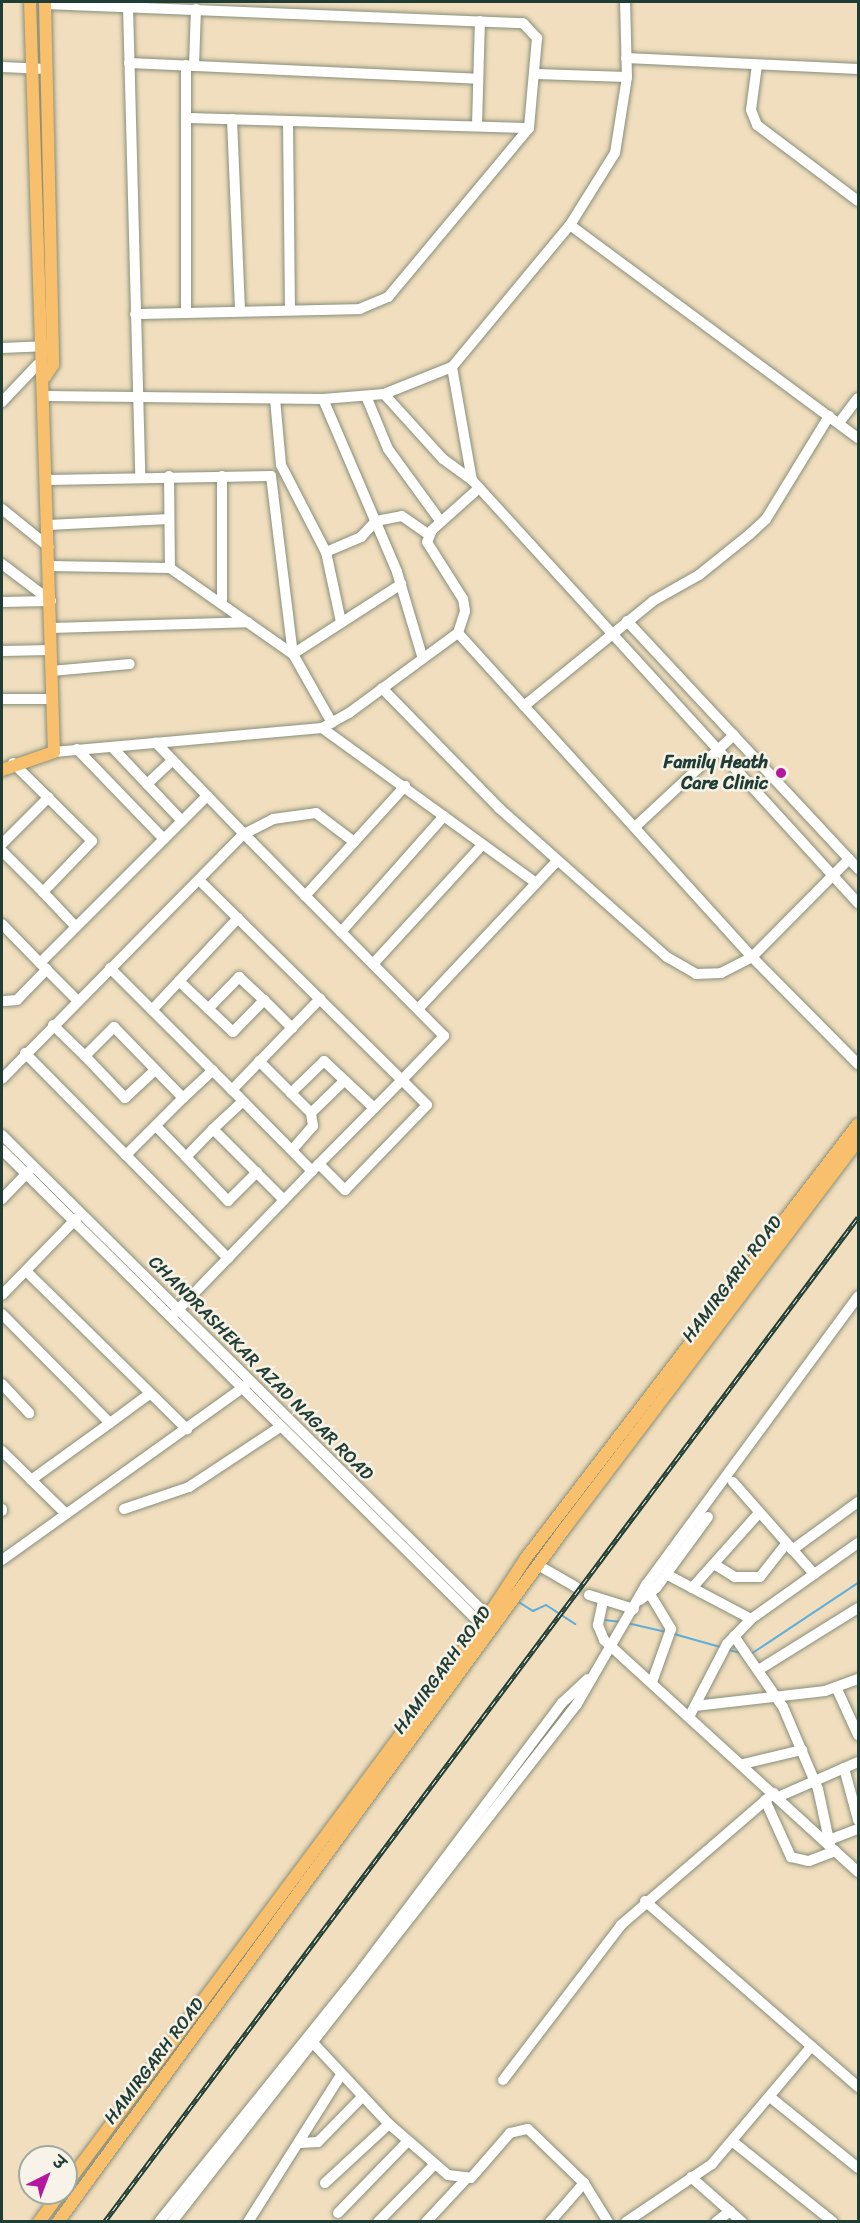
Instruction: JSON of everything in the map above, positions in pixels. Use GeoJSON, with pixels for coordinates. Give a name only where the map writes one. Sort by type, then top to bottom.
{"type":"FeatureCollection","features":[{"type":"Feature","properties":{"kind":"main road"},"geometry":{"type":"LineString","coordinates":[[5,767],[54,752],[45,377],[38,364],[37,346],[30,2]]}},
{"type":"Feature","properties":{"kind":"main road"},"geometry":{"type":"LineString","coordinates":[[45,3],[52,346],[52,370],[45,377]]}},
{"type":"Feature","properties":{"kind":"main road","name":"HAMIRGARH ROAD"},"geometry":{"type":"LineString","coordinates":[[58,2222],[490,1625],[526,1558],[858,1124]]}},
{"type":"Feature","properties":{"kind":"main road","name":"HAMIRGARH ROAD"},"geometry":{"type":"LineString","coordinates":[[78,2170],[858,1142]]}},
{"type":"Feature","properties":{"kind":"main road"},"geometry":{"type":"LineString","coordinates":[[39,2222],[51,2205]]}},
{"type":"Feature","properties":{"kind":"street"},"geometry":{"type":"LineString","coordinates":[[45,396],[138,394],[323,399],[366,396],[384,394],[452,367],[570,225],[615,153],[627,77],[625,2]]}},
{"type":"Feature","properties":{"kind":"street"},"geometry":{"type":"LineString","coordinates":[[45,3],[480,21],[528,25],[537,38],[536,74],[529,128],[388,297],[360,309],[135,314]]}},
{"type":"Feature","properties":{"kind":"street"},"geometry":{"type":"LineString","coordinates":[[128,6],[141,476]]}},
{"type":"Feature","properties":{"kind":"street"},"geometry":{"type":"LineString","coordinates":[[186,313],[186,118],[196,9]]}},
{"type":"Feature","properties":{"kind":"street"},"geometry":{"type":"LineString","coordinates":[[477,126],[480,21]]}},
{"type":"Feature","properties":{"kind":"street"},"geometry":{"type":"LineString","coordinates":[[626,58],[858,69]]}},
{"type":"Feature","properties":{"kind":"street"},"geometry":{"type":"LineString","coordinates":[[129,63],[478,79]]}},
{"type":"Feature","properties":{"kind":"street"},"geometry":{"type":"LineString","coordinates":[[757,65],[751,110],[757,125],[858,201]]}},
{"type":"Feature","properties":{"kind":"street"},"geometry":{"type":"LineString","coordinates":[[2,66],[46,69]]}},
{"type":"Feature","properties":{"kind":"street"},"geometry":{"type":"LineString","coordinates":[[536,74],[627,77]]}},
{"type":"Feature","properties":{"kind":"street"},"geometry":{"type":"LineString","coordinates":[[186,118],[529,128]]}},
{"type":"Feature","properties":{"kind":"street"},"geometry":{"type":"LineString","coordinates":[[232,119],[240,311]]}},
{"type":"Feature","properties":{"kind":"street"},"geometry":{"type":"LineString","coordinates":[[288,121],[290,310]]}},
{"type":"Feature","properties":{"kind":"street"},"geometry":{"type":"LineString","coordinates":[[570,225],[858,438]]}},
{"type":"Feature","properties":{"kind":"street"},"geometry":{"type":"LineString","coordinates":[[2,348],[52,346]]}},
{"type":"Feature","properties":{"kind":"street"},"geometry":{"type":"LineString","coordinates":[[2,402],[38,364]]}},
{"type":"Feature","properties":{"kind":"street"},"geometry":{"type":"LineString","coordinates":[[452,367],[476,484]]}},
{"type":"Feature","properties":{"kind":"street"},"geometry":{"type":"LineString","coordinates":[[384,394],[443,459],[476,484],[609,636],[858,903]]}},
{"type":"Feature","properties":{"kind":"street"},"geometry":{"type":"LineString","coordinates":[[366,396],[388,449],[441,522]]}},
{"type":"Feature","properties":{"kind":"street"},"geometry":{"type":"LineString","coordinates":[[839,423],[858,398]]}},
{"type":"Feature","properties":{"kind":"street"},"geometry":{"type":"LineString","coordinates":[[275,399],[285,476],[326,552],[341,622]]}},
{"type":"Feature","properties":{"kind":"street"},"geometry":{"type":"LineString","coordinates":[[323,399],[401,584],[422,656]]}},
{"type":"Feature","properties":{"kind":"street"},"geometry":{"type":"LineString","coordinates":[[524,706],[627,621],[699,575],[765,519],[829,416]]}},
{"type":"Feature","properties":{"kind":"street"},"geometry":{"type":"LineString","coordinates":[[47,480],[141,476],[285,476]]}},
{"type":"Feature","properties":{"kind":"street"},"geometry":{"type":"LineString","coordinates":[[169,476],[170,568]]}},
{"type":"Feature","properties":{"kind":"street"},"geometry":{"type":"LineString","coordinates":[[222,476],[222,603]]}},
{"type":"Feature","properties":{"kind":"street"},"geometry":{"type":"LineString","coordinates":[[271,477],[293,654],[327,726],[536,883]]}},
{"type":"Feature","properties":{"kind":"street"},"geometry":{"type":"LineString","coordinates":[[54,752],[327,726],[382,688],[422,656],[458,633],[465,611],[463,599],[429,551],[429,536],[476,484]]}},
{"type":"Feature","properties":{"kind":"street"},"geometry":{"type":"LineString","coordinates":[[2,509],[49,547]]}},
{"type":"Feature","properties":{"kind":"street"},"geometry":{"type":"LineString","coordinates":[[326,552],[361,537],[376,521],[407,516],[429,536]]}},
{"type":"Feature","properties":{"kind":"street"},"geometry":{"type":"LineString","coordinates":[[48,525],[169,519]]}},
{"type":"Feature","properties":{"kind":"street"},"geometry":{"type":"LineString","coordinates":[[2,564],[51,601]]}},
{"type":"Feature","properties":{"kind":"street"},"geometry":{"type":"LineString","coordinates":[[49,566],[170,568],[293,654]]}},
{"type":"Feature","properties":{"kind":"street"},"geometry":{"type":"LineString","coordinates":[[293,654],[401,584]]}},
{"type":"Feature","properties":{"kind":"street"},"geometry":{"type":"LineString","coordinates":[[2,602],[51,601]]}},
{"type":"Feature","properties":{"kind":"street"},"geometry":{"type":"LineString","coordinates":[[627,621],[858,869]]}},
{"type":"Feature","properties":{"kind":"street"},"geometry":{"type":"LineString","coordinates":[[51,628],[248,622]]}},
{"type":"Feature","properties":{"kind":"street"},"geometry":{"type":"LineString","coordinates":[[458,633],[752,957],[858,1064]]}},
{"type":"Feature","properties":{"kind":"street"},"geometry":{"type":"LineString","coordinates":[[2,651],[51,650]]}},
{"type":"Feature","properties":{"kind":"street"},"geometry":{"type":"LineString","coordinates":[[51,671],[130,664]]}},
{"type":"Feature","properties":{"kind":"street"},"geometry":{"type":"LineString","coordinates":[[382,688],[557,861],[682,969],[708,976],[752,957],[832,873],[849,859]]}},
{"type":"Feature","properties":{"kind":"street"},"geometry":{"type":"LineString","coordinates":[[2,699],[52,699]]}},
{"type":"Feature","properties":{"kind":"street"},"geometry":{"type":"LineString","coordinates":[[635,827],[734,735]]}},
{"type":"Feature","properties":{"kind":"street"},"geometry":{"type":"LineString","coordinates":[[156,744],[444,1036],[174,1314]]}},
{"type":"Feature","properties":{"kind":"street"},"geometry":{"type":"LineString","coordinates":[[112,747],[182,821]]}},
{"type":"Feature","properties":{"kind":"street"},"geometry":{"type":"LineString","coordinates":[[77,749],[164,839]]}},
{"type":"Feature","properties":{"kind":"street"},"geometry":{"type":"LineString","coordinates":[[147,784],[173,760]]}},
{"type":"Feature","properties":{"kind":"street"},"geometry":{"type":"LineString","coordinates":[[5,767],[49,797],[92,841],[43,892]]}},
{"type":"Feature","properties":{"kind":"street"},"geometry":{"type":"LineString","coordinates":[[305,896],[405,786]]}},
{"type":"Feature","properties":{"kind":"street"},"geometry":{"type":"LineString","coordinates":[[3,1001],[17,1000],[76,927],[207,796]]}},
{"type":"Feature","properties":{"kind":"street"},"geometry":{"type":"LineString","coordinates":[[2,844],[49,797]]}},
{"type":"Feature","properties":{"kind":"street"},"geometry":{"type":"LineString","coordinates":[[2,1078],[244,834],[273,819],[316,813],[354,842]]}},
{"type":"Feature","properties":{"kind":"street"},"geometry":{"type":"LineString","coordinates":[[341,932],[444,816]]}},
{"type":"Feature","properties":{"kind":"street"},"geometry":{"type":"LineString","coordinates":[[373,964],[482,844]]}},
{"type":"Feature","properties":{"kind":"street"},"geometry":{"type":"LineString","coordinates":[[2,851],[76,927]]}},
{"type":"Feature","properties":{"kind":"street"},"geometry":{"type":"LineString","coordinates":[[418,1009],[557,861]]}},
{"type":"Feature","properties":{"kind":"street"},"geometry":{"type":"LineString","coordinates":[[110,968],[292,1150],[345,1190],[427,1105],[199,880]]}},
{"type":"Feature","properties":{"kind":"street"},"geometry":{"type":"LineString","coordinates":[[152,1010],[238,918]]}},
{"type":"Feature","properties":{"kind":"street"},"geometry":{"type":"LineString","coordinates":[[3,928],[78,1001]]}},
{"type":"Feature","properties":{"kind":"street"},"geometry":{"type":"LineString","coordinates":[[208,1009],[239,976],[292,1028]]}},
{"type":"Feature","properties":{"kind":"street"},"geometry":{"type":"LineString","coordinates":[[179,981],[233,1032],[264,1000]]}},
{"type":"Feature","properties":{"kind":"street"},"geometry":{"type":"LineString","coordinates":[[232,1090],[320,999]]}},
{"type":"Feature","properties":{"kind":"street"},"geometry":{"type":"LineString","coordinates":[[53,1025],[125,1098],[155,1070]]}},
{"type":"Feature","properties":{"kind":"street"},"geometry":{"type":"LineString","coordinates":[[85,1056],[114,1027],[183,1098]]}},
{"type":"Feature","properties":{"kind":"street"},"geometry":{"type":"LineString","coordinates":[[25,1053],[228,1258]]}},
{"type":"Feature","properties":{"kind":"street"},"geometry":{"type":"LineString","coordinates":[[259,1061],[311,1113],[313,1126],[292,1150]]}},
{"type":"Feature","properties":{"kind":"street"},"geometry":{"type":"LineString","coordinates":[[291,1093],[324,1061],[374,1108]]}},
{"type":"Feature","properties":{"kind":"street"},"geometry":{"type":"LineString","coordinates":[[126,1155],[213,1070]]}},
{"type":"Feature","properties":{"kind":"street"},"geometry":{"type":"LineString","coordinates":[[311,1113],[344,1080]]}},
{"type":"Feature","properties":{"kind":"street"},"geometry":{"type":"LineString","coordinates":[[186,1157],[243,1101]]}},
{"type":"Feature","properties":{"kind":"street"},"geometry":{"type":"LineString","coordinates":[[156,1126],[228,1201],[257,1172]]}},
{"type":"Feature","properties":{"kind":"street"},"geometry":{"type":"LineString","coordinates":[[213,1128],[284,1200]]}},
{"type":"Feature","properties":{"kind":"street","name":"CHANDRASHEKAR AZAD NAGAR ROAD"},"geometry":{"type":"LineString","coordinates":[[2,1135],[30,1171]]}},
{"type":"Feature","properties":{"kind":"street","name":"CHANDRASHEKAR AZAD NAGAR ROAD"},"geometry":{"type":"LineString","coordinates":[[2,1150],[30,1171],[490,1625]]}},
{"type":"Feature","properties":{"kind":"street"},"geometry":{"type":"LineString","coordinates":[[2,1199],[30,1171]]}},
{"type":"Feature","properties":{"kind":"street"},"geometry":{"type":"LineString","coordinates":[[2,1295],[78,1218]]}},
{"type":"Feature","properties":{"kind":"street"},"geometry":{"type":"LineString","coordinates":[[26,1271],[148,1395],[188,1430]]}},
{"type":"Feature","properties":{"kind":"street"},"geometry":{"type":"LineString","coordinates":[[638,1605],[645,1585],[858,1296]]}},
{"type":"Feature","properties":{"kind":"street"},"geometry":{"type":"LineString","coordinates":[[172,2222],[315,2045],[557,1731],[638,1605],[666,1574],[858,1308]]}},
{"type":"Feature","properties":{"kind":"street"},"geometry":{"type":"LineString","coordinates":[[2,1314],[110,1423]]}},
{"type":"Feature","properties":{"kind":"street"},"geometry":{"type":"LineString","coordinates":[[2,1384],[29,1413]]}},
{"type":"Feature","properties":{"kind":"street"},"geometry":{"type":"LineString","coordinates":[[2,1560],[188,1430],[246,1385]]}},
{"type":"Feature","properties":{"kind":"street","name":"CHANDRASHEKAR AZAD NAGAR ROAD"},"geometry":{"type":"LineString","coordinates":[[246,1385],[280,1427],[490,1625]]}},
{"type":"Feature","properties":{"kind":"street"},"geometry":{"type":"LineString","coordinates":[[31,1480],[148,1395]]}},
{"type":"Feature","properties":{"kind":"street"},"geometry":{"type":"LineString","coordinates":[[124,1509],[189,1487],[280,1427]]}},
{"type":"Feature","properties":{"kind":"street"},"geometry":{"type":"LineString","coordinates":[[2,1451],[66,1514]]}},
{"type":"Feature","properties":{"kind":"street"},"geometry":{"type":"LineString","coordinates":[[733,1482],[814,1574]]}},
{"type":"Feature","properties":{"kind":"street"},"geometry":{"type":"LineString","coordinates":[[714,1564],[735,1577],[760,1577],[789,1547],[858,1502]]}},
{"type":"Feature","properties":{"kind":"street"},"geometry":{"type":"LineString","coordinates":[[692,1588],[759,1514]]}},
{"type":"Feature","properties":{"kind":"street"},"geometry":{"type":"LineString","coordinates":[[693,1710],[715,1663],[731,1640],[751,1619],[858,1543]]}},
{"type":"Feature","properties":{"kind":"street"},"geometry":{"type":"LineString","coordinates":[[538,1565],[576,1587]]}},
{"type":"Feature","properties":{"kind":"street"},"geometry":{"type":"LineString","coordinates":[[666,1574],[751,1619]]}},
{"type":"Feature","properties":{"kind":"street"},"geometry":{"type":"LineString","coordinates":[[589,1594],[603,1601],[638,1605],[671,1629],[652,1682]]}},
{"type":"Feature","properties":{"kind":"street"},"geometry":{"type":"LineString","coordinates":[[603,1601],[598,1625],[652,1682],[693,1710],[772,1796],[831,1845],[858,1872]]}},
{"type":"Feature","properties":{"kind":"street"},"geometry":{"type":"LineString","coordinates":[[758,1666],[858,1608]]}},
{"type":"Feature","properties":{"kind":"street"},"geometry":{"type":"LineString","coordinates":[[731,1640],[747,1651],[776,1695],[815,1782],[831,1845]]}},
{"type":"Feature","properties":{"kind":"street"},"geometry":{"type":"LineString","coordinates":[[159,2222],[363,1968],[562,1703],[589,1678]]}},
{"type":"Feature","properties":{"kind":"street"},"geometry":{"type":"LineString","coordinates":[[693,1710],[776,1695],[836,1688],[858,1679]]}},
{"type":"Feature","properties":{"kind":"street"},"geometry":{"type":"LineString","coordinates":[[836,1688],[858,1734]]}},
{"type":"Feature","properties":{"kind":"street"},"geometry":{"type":"LineString","coordinates":[[743,1764],[802,1750]]}},
{"type":"Feature","properties":{"kind":"street"},"geometry":{"type":"LineString","coordinates":[[503,2080],[645,1901],[772,1796],[815,1782],[858,1762]]}},
{"type":"Feature","properties":{"kind":"street"},"geometry":{"type":"LineString","coordinates":[[844,1768],[858,1820]]}},
{"type":"Feature","properties":{"kind":"street"},"geometry":{"type":"LineString","coordinates":[[772,1796],[794,1859],[808,1861],[858,1829]]}},
{"type":"Feature","properties":{"kind":"street"},"geometry":{"type":"LineString","coordinates":[[645,1901],[858,2087]]}},
{"type":"Feature","properties":{"kind":"street"},"geometry":{"type":"LineString","coordinates":[[315,2045],[389,2124],[435,2164],[465,2180]]}},
{"type":"Feature","properties":{"kind":"street"},"geometry":{"type":"LineString","coordinates":[[627,2222],[691,2177],[732,2141],[811,2047]]}},
{"type":"Feature","properties":{"kind":"street"},"geometry":{"type":"LineString","coordinates":[[249,2222],[341,2075]]}},
{"type":"Feature","properties":{"kind":"street"},"geometry":{"type":"LineString","coordinates":[[300,2143],[318,2142],[362,2097]]}},
{"type":"Feature","properties":{"kind":"street"},"geometry":{"type":"LineString","coordinates":[[770,2097],[858,2168]]}},
{"type":"Feature","properties":{"kind":"street"},"geometry":{"type":"LineString","coordinates":[[325,2183],[389,2124]]}},
{"type":"Feature","properties":{"kind":"street"},"geometry":{"type":"LineString","coordinates":[[426,2222],[465,2180],[482,2170],[510,2133],[522,2128],[584,2184],[608,2222]]}},
{"type":"Feature","properties":{"kind":"street"},"geometry":{"type":"LineString","coordinates":[[338,2213],[408,2140]]}},
{"type":"Feature","properties":{"kind":"street"},"geometry":{"type":"LineString","coordinates":[[732,2141],[833,2222]]}},
{"type":"Feature","properties":{"kind":"street"},"geometry":{"type":"LineString","coordinates":[[378,2222],[435,2164]]}},
{"type":"Feature","properties":{"kind":"street"},"geometry":{"type":"LineString","coordinates":[[691,2177],[742,2222]]}},
{"type":"Feature","properties":{"kind":"street"},"geometry":{"type":"LineString","coordinates":[[550,2222],[584,2184]]}},
{"type":"Feature","properties":{"kind":"street"},"geometry":{"type":"LineString","coordinates":[[716,2222],[730,2211]]}},
{"type":"Feature","properties":{"kind":"waterway"},"geometry":{"type":"LineString","coordinates":[[751,1654],[858,1583]]}},
{"type":"Feature","properties":{"kind":"waterway"},"geometry":{"type":"LineString","coordinates":[[517,1601],[533,1611],[546,1605],[575,1624]]}},
{"type":"Feature","properties":{"kind":"waterway"},"geometry":{"type":"LineString","coordinates":[[604,1620],[622,1622]]}},
{"type":"Feature","properties":{"kind":"waterway"},"geometry":{"type":"LineString","coordinates":[[627,1623],[665,1632]]}},
{"type":"Feature","properties":{"kind":"waterway"},"geometry":{"type":"LineString","coordinates":[[674,1634],[720,1647]]}},
{"type":"Feature","properties":{"kind":"waterway"},"geometry":{"type":"LineString","coordinates":[[729,1650],[740,1653]]}},
{"type":"Feature","properties":{"kind":"railway"},"geometry":{"type":"LineString","coordinates":[[104,2222],[858,1217]]}},
{"type":"Feature","properties":{"kind":"place","name":"Family Heath Care Clinic"},"geometry":{"type":"Point","coordinates":[781,773]}}]}
